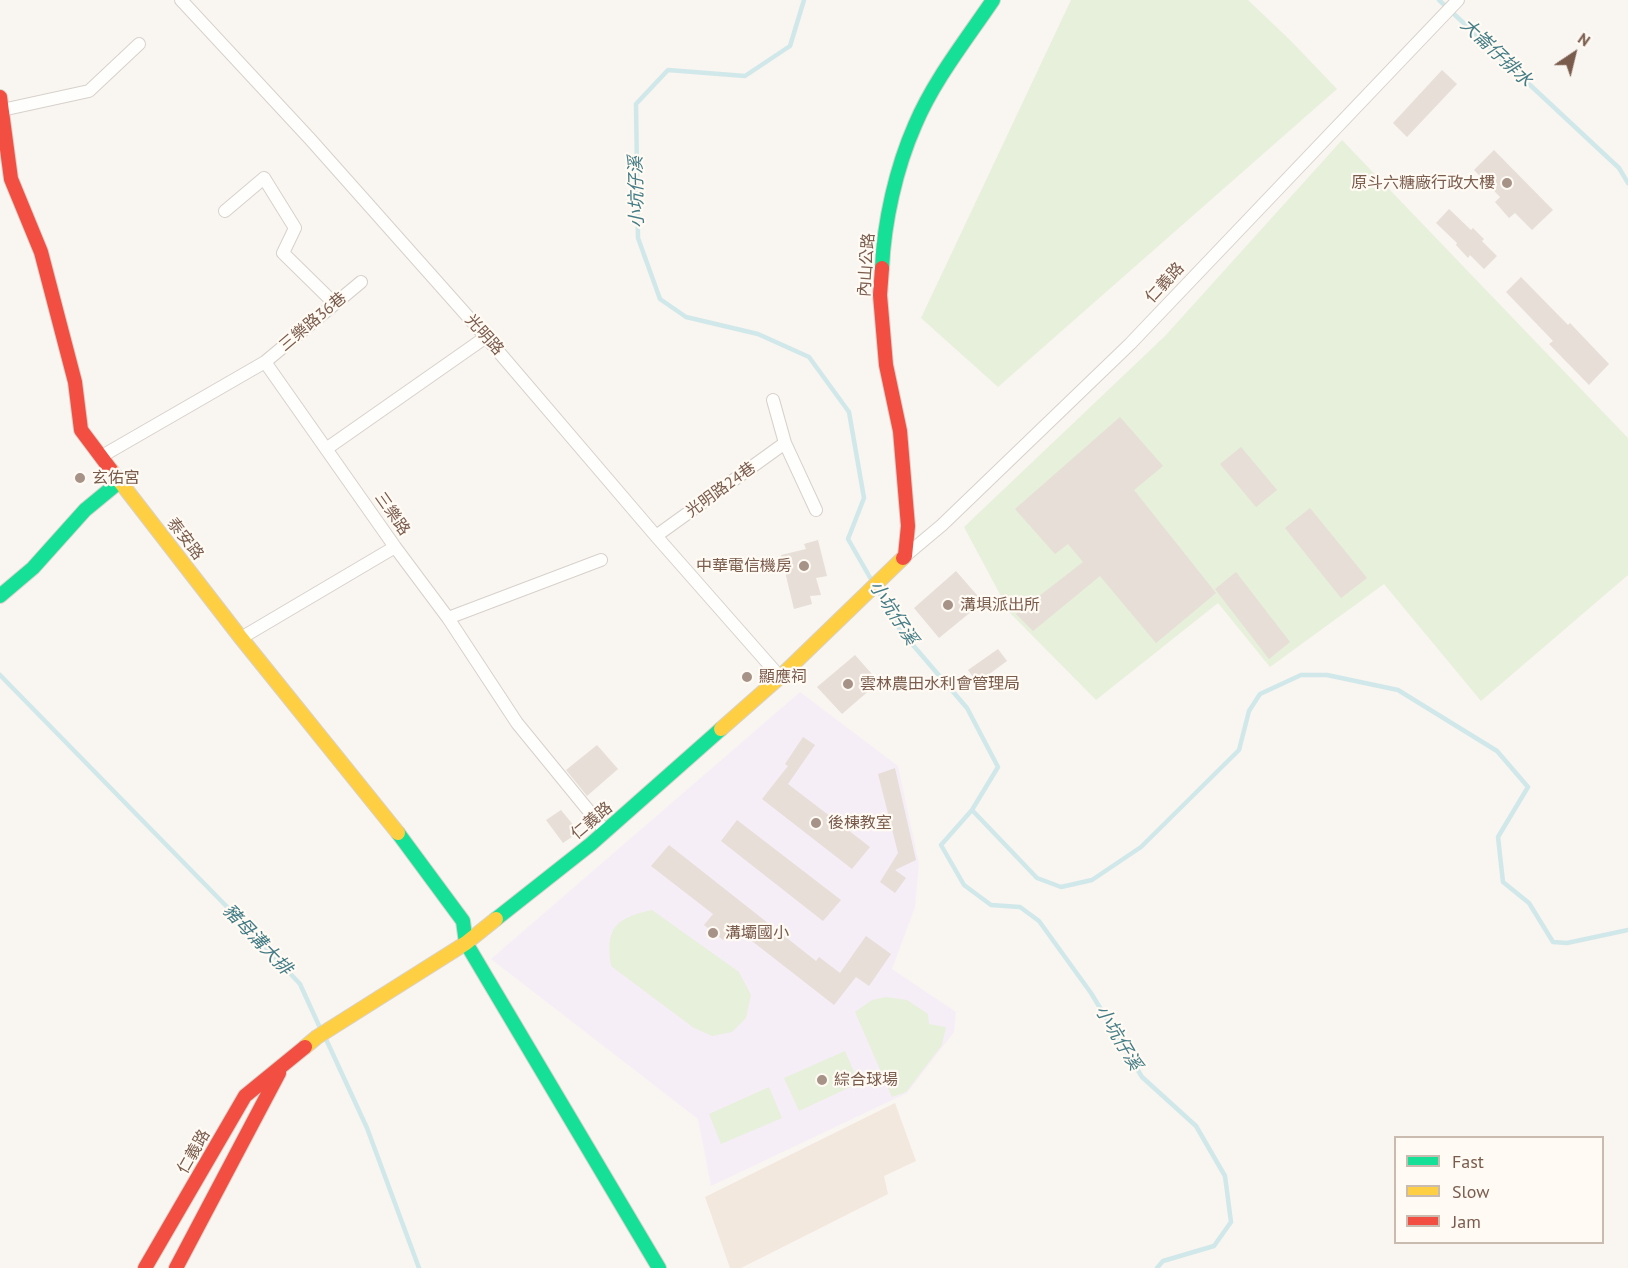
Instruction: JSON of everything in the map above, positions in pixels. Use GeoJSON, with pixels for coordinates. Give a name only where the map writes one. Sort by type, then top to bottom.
{"type":"FeatureCollection","features":[{"type":"Feature","properties":{"kind":"main road","name":"內山公路"},"geometry":{"type":"LineString","coordinates":[[905,556],[908,526],[901,441],[886,365],[880,295],[883,243],[892,195],[915,125],[945,71],[993,0]]}},
{"type":"Feature","properties":{"kind":"main road","name":"泰安路"},"geometry":{"type":"LineString","coordinates":[[1,104],[11,179],[41,252],[75,382],[81,430],[241,638],[380,809],[463,921],[466,943],[659,1268]]}},
{"type":"Feature","properties":{"kind":"main road"},"geometry":{"type":"LineString","coordinates":[[0,596],[33,568],[85,510],[119,482]]}},
{"type":"Feature","properties":{"kind":"main road","name":"仁義路"},"geometry":{"type":"LineString","coordinates":[[145,1268],[245,1096],[317,1037],[466,943],[606,832],[780,677],[905,556]]}},
{"type":"Feature","properties":{"kind":"main road","name":"仁義路"},"geometry":{"type":"LineString","coordinates":[[177,1267],[284,1063]]}},
{"type":"Feature","properties":{"kind":"street","name":"光明路"},"geometry":{"type":"LineString","coordinates":[[181,0],[486,337],[656,537],[780,677]]}},
{"type":"Feature","properties":{"kind":"street","name":"仁義路"},"geometry":{"type":"LineString","coordinates":[[905,556],[942,525],[1130,344],[1458,0]]}},
{"type":"Feature","properties":{"kind":"street"},"geometry":{"type":"LineString","coordinates":[[1,104],[89,92],[140,44]]}},
{"type":"Feature","properties":{"kind":"street"},"geometry":{"type":"LineString","coordinates":[[225,211],[264,178],[295,228],[283,253],[335,304]]}},
{"type":"Feature","properties":{"kind":"street","name":"三樂路36巷"},"geometry":{"type":"LineString","coordinates":[[265,362],[361,282]]}},
{"type":"Feature","properties":{"kind":"street"},"geometry":{"type":"LineString","coordinates":[[326,449],[486,337]]}},
{"type":"Feature","properties":{"kind":"street"},"geometry":{"type":"LineString","coordinates":[[102,456],[265,362]]}},
{"type":"Feature","properties":{"kind":"street","name":"三樂路"},"geometry":{"type":"LineString","coordinates":[[265,362],[395,547],[448,618],[517,723],[606,832]]}},
{"type":"Feature","properties":{"kind":"street"},"geometry":{"type":"LineString","coordinates":[[773,400],[785,443],[816,510]]}},
{"type":"Feature","properties":{"kind":"street","name":"光明路24巷"},"geometry":{"type":"LineString","coordinates":[[656,537],[785,443]]}},
{"type":"Feature","properties":{"kind":"street"},"geometry":{"type":"LineString","coordinates":[[241,638],[395,547]]}},
{"type":"Feature","properties":{"kind":"street"},"geometry":{"type":"LineString","coordinates":[[448,618],[601,560]]}},
{"type":"Feature","properties":{"kind":"shaded area","name":"溝壩國小"},"geometry":{"type":"Polygon","coordinates":[[[800,692],[898,766],[919,864],[915,907],[892,969],[956,1012],[954,1032],[907,1093],[711,1186],[698,1119],[491,959],[800,692]]]}},
{"type":"Feature","properties":{"kind":"shaded area"},"geometry":{"type":"Polygon","coordinates":[[[895,1103],[916,1161],[884,1176],[888,1194],[741,1268],[730,1268],[705,1197],[895,1103]]]}},
{"type":"Feature","properties":{"kind":"green space"},"geometry":{"type":"Polygon","coordinates":[[[1071,0],[1248,0],[1337,89],[998,387],[921,318],[1071,0]]]}},
{"type":"Feature","properties":{"kind":"green space"},"geometry":{"type":"Polygon","coordinates":[[[1342,140],[1628,438],[1628,575],[1481,701],[1384,584],[1270,667],[1218,603],[1096,700],[1010,613],[964,527],[1165,336],[1342,140]]]}},
{"type":"Feature","properties":{"kind":"green space"},"geometry":{"type":"Polygon","coordinates":[[[652,910],[739,972],[751,995],[746,1018],[732,1032],[712,1036],[694,1028],[611,966],[610,942],[616,926],[630,917],[652,910]]]}},
{"type":"Feature","properties":{"kind":"green space"},"geometry":{"type":"Polygon","coordinates":[[[886,997],[907,1000],[928,1014],[929,1024],[946,1027],[942,1045],[906,1092],[892,1097],[855,1012],[872,1000],[886,997]]]}},
{"type":"Feature","properties":{"kind":"green space","name":"綜合球場"},"geometry":{"type":"Polygon","coordinates":[[[845,1051],[859,1083],[799,1111],[784,1078],[845,1051]]]}},
{"type":"Feature","properties":{"kind":"green space"},"geometry":{"type":"Polygon","coordinates":[[[769,1087],[782,1118],[721,1144],[709,1114],[769,1087]]]}},
{"type":"Feature","properties":{"kind":"building"},"geometry":{"type":"Polygon","coordinates":[[[1442,70],[1457,84],[1407,137],[1393,123],[1442,70]]]}},
{"type":"Feature","properties":{"kind":"building","name":"原斗六糖廠行政大樓"},"geometry":{"type":"Polygon","coordinates":[[[1494,150],[1553,210],[1532,230],[1515,213],[1509,218],[1495,202],[1500,197],[1474,170],[1494,150]]]}},
{"type":"Feature","properties":{"kind":"building"},"geometry":{"type":"Polygon","coordinates":[[[1449,209],[1471,230],[1473,228],[1497,256],[1484,269],[1470,255],[1468,258],[1456,245],[1457,243],[1436,223],[1449,209]]]}},
{"type":"Feature","properties":{"kind":"building"},"geometry":{"type":"Polygon","coordinates":[[[1521,277],[1609,364],[1589,385],[1549,344],[1553,341],[1506,292],[1521,277]]]}},
{"type":"Feature","properties":{"kind":"building"},"geometry":{"type":"Polygon","coordinates":[[[1120,417],[1163,466],[1134,490],[1216,593],[1156,643],[1100,576],[1033,631],[1016,614],[1083,562],[1068,544],[1055,554],[1015,509],[1120,417]]]}},
{"type":"Feature","properties":{"kind":"building"},"geometry":{"type":"Polygon","coordinates":[[[1241,447],[1277,490],[1256,507],[1220,464],[1241,447]]]}},
{"type":"Feature","properties":{"kind":"building"},"geometry":{"type":"Polygon","coordinates":[[[1310,508],[1367,578],[1341,598],[1285,528],[1310,508]]]}},
{"type":"Feature","properties":{"kind":"building","name":"中華電信機房"},"geometry":{"type":"Polygon","coordinates":[[[818,540],[827,576],[816,578],[821,595],[810,596],[812,604],[794,609],[781,555],[806,549],[804,544],[818,540]]]}},
{"type":"Feature","properties":{"kind":"building","name":"溝埧派出所"},"geometry":{"type":"Polygon","coordinates":[[[956,571],[983,602],[939,638],[914,608],[956,571]]]}},
{"type":"Feature","properties":{"kind":"building"},"geometry":{"type":"Polygon","coordinates":[[[1236,572],[1290,642],[1269,659],[1215,589],[1236,572]]]}},
{"type":"Feature","properties":{"kind":"building"},"geometry":{"type":"Polygon","coordinates":[[[998,649],[1007,661],[977,683],[968,670],[998,649]]]}},
{"type":"Feature","properties":{"kind":"building","name":"雲林農田水利會管理局"},"geometry":{"type":"Polygon","coordinates":[[[855,655],[879,682],[842,714],[817,687],[855,655]]]}},
{"type":"Feature","properties":{"kind":"building","name":"後棟教室"},"geometry":{"type":"Polygon","coordinates":[[[803,737],[815,745],[788,784],[870,847],[852,869],[762,799],[788,766],[785,764],[803,737]]]}},
{"type":"Feature","properties":{"kind":"building"},"geometry":{"type":"Polygon","coordinates":[[[597,745],[618,769],[587,796],[566,770],[597,745]]]}},
{"type":"Feature","properties":{"kind":"building"},"geometry":{"type":"Polygon","coordinates":[[[895,768],[916,860],[895,870],[906,878],[895,893],[880,882],[898,853],[878,774],[895,768]]]}},
{"type":"Feature","properties":{"kind":"building"},"geometry":{"type":"Polygon","coordinates":[[[561,810],[579,832],[563,843],[546,820],[561,810]]]}},
{"type":"Feature","properties":{"kind":"building"},"geometry":{"type":"Polygon","coordinates":[[[737,820],[841,900],[823,921],[721,841],[737,820]]]}},
{"type":"Feature","properties":{"kind":"building"},"geometry":{"type":"Polygon","coordinates":[[[669,845],[816,961],[819,957],[840,973],[866,936],[891,954],[869,986],[856,977],[834,1005],[734,927],[723,940],[704,925],[713,914],[651,866],[669,845]]]}},
{"type":"Feature","properties":{"kind":"waterway","name":"小坑仔溪"},"geometry":{"type":"LineString","coordinates":[[804,0],[790,46],[745,76],[668,70],[636,104],[638,238],[660,299],[686,317],[758,334],[809,357],[849,412],[864,498],[848,539],[872,581]]}},
{"type":"Feature","properties":{"kind":"waterway","name":"大崙仔排水"},"geometry":{"type":"LineString","coordinates":[[1439,0],[1619,168],[1628,183]]}},
{"type":"Feature","properties":{"kind":"waterway","name":"小坑仔溪"},"geometry":{"type":"LineString","coordinates":[[878,591],[900,630],[967,708],[998,767],[972,810],[941,845],[964,885],[991,905],[1020,907],[1039,921],[1091,993],[1142,1077],[1196,1126],[1225,1176],[1231,1222],[1214,1246],[1163,1261],[1157,1268]]}},
{"type":"Feature","properties":{"kind":"waterway","name":"豬母溝大排"},"geometry":{"type":"LineString","coordinates":[[0,675],[300,984],[321,1030]]}},
{"type":"Feature","properties":{"kind":"waterway"},"geometry":{"type":"LineString","coordinates":[[972,810],[1037,878],[1061,887],[1092,880],[1141,847],[1239,750],[1249,711],[1260,694],[1301,675],[1327,675],[1398,690],[1497,751],[1528,787],[1498,837],[1503,882],[1529,903],[1553,942],[1567,943],[1628,930]]}},
{"type":"Feature","properties":{"kind":"waterway","name":"豬母溝大排"},"geometry":{"type":"LineString","coordinates":[[325,1037],[367,1128],[419,1268]]}},
{"type":"Feature","properties":{"kind":"traffic: fast"},"geometry":{"type":"LineString","coordinates":[[882,268],[885,232],[892,195],[915,125],[941,76],[993,0]]}},
{"type":"Feature","properties":{"kind":"traffic: fast"},"geometry":{"type":"LineString","coordinates":[[0,596],[33,568],[85,510],[119,482]]}},
{"type":"Feature","properties":{"kind":"traffic: fast"},"geometry":{"type":"LineString","coordinates":[[496,919],[591,844],[721,729]]}},
{"type":"Feature","properties":{"kind":"traffic: fast"},"geometry":{"type":"LineString","coordinates":[[398,833],[463,921],[466,943],[659,1268]]}},
{"type":"Feature","properties":{"kind":"traffic: slow"},"geometry":{"type":"LineString","coordinates":[[111,470],[241,638],[398,833]]}},
{"type":"Feature","properties":{"kind":"traffic: slow"},"geometry":{"type":"LineString","coordinates":[[721,729],[780,677],[903,558]]}},
{"type":"Feature","properties":{"kind":"traffic: slow"},"geometry":{"type":"LineString","coordinates":[[305,1047],[317,1037],[466,943],[496,919]]}},
{"type":"Feature","properties":{"kind":"traffic: jam"},"geometry":{"type":"LineString","coordinates":[[0,97],[11,179],[41,252],[75,382],[81,430],[111,470]]}},
{"type":"Feature","properties":{"kind":"traffic: jam"},"geometry":{"type":"LineString","coordinates":[[882,268],[880,295],[886,365],[900,431],[908,526],[903,558]]}},
{"type":"Feature","properties":{"kind":"traffic: jam"},"geometry":{"type":"LineString","coordinates":[[145,1268],[245,1096],[305,1047]]}},
{"type":"Feature","properties":{"kind":"traffic: jam"},"geometry":{"type":"LineString","coordinates":[[176,1268],[279,1073]]}},
{"type":"Feature","properties":{"kind":"place","name":"原斗六糖廠行政大樓"},"geometry":{"type":"Point","coordinates":[1507,183]}},
{"type":"Feature","properties":{"kind":"place","name":"玄佑宮"},"geometry":{"type":"Point","coordinates":[80,478]}},
{"type":"Feature","properties":{"kind":"place","name":"中華電信機房"},"geometry":{"type":"Point","coordinates":[804,566]}},
{"type":"Feature","properties":{"kind":"place","name":"溝埧派出所"},"geometry":{"type":"Point","coordinates":[948,605]}},
{"type":"Feature","properties":{"kind":"place","name":"顯應祠"},"geometry":{"type":"Point","coordinates":[747,677]}},
{"type":"Feature","properties":{"kind":"place","name":"雲林農田水利會管理局"},"geometry":{"type":"Point","coordinates":[848,684]}},
{"type":"Feature","properties":{"kind":"place","name":"後棟教室"},"geometry":{"type":"Point","coordinates":[816,823]}},
{"type":"Feature","properties":{"kind":"place","name":"溝壩國小"},"geometry":{"type":"Point","coordinates":[713,933]}},
{"type":"Feature","properties":{"kind":"place","name":"綜合球場"},"geometry":{"type":"Point","coordinates":[822,1080]}}]}
